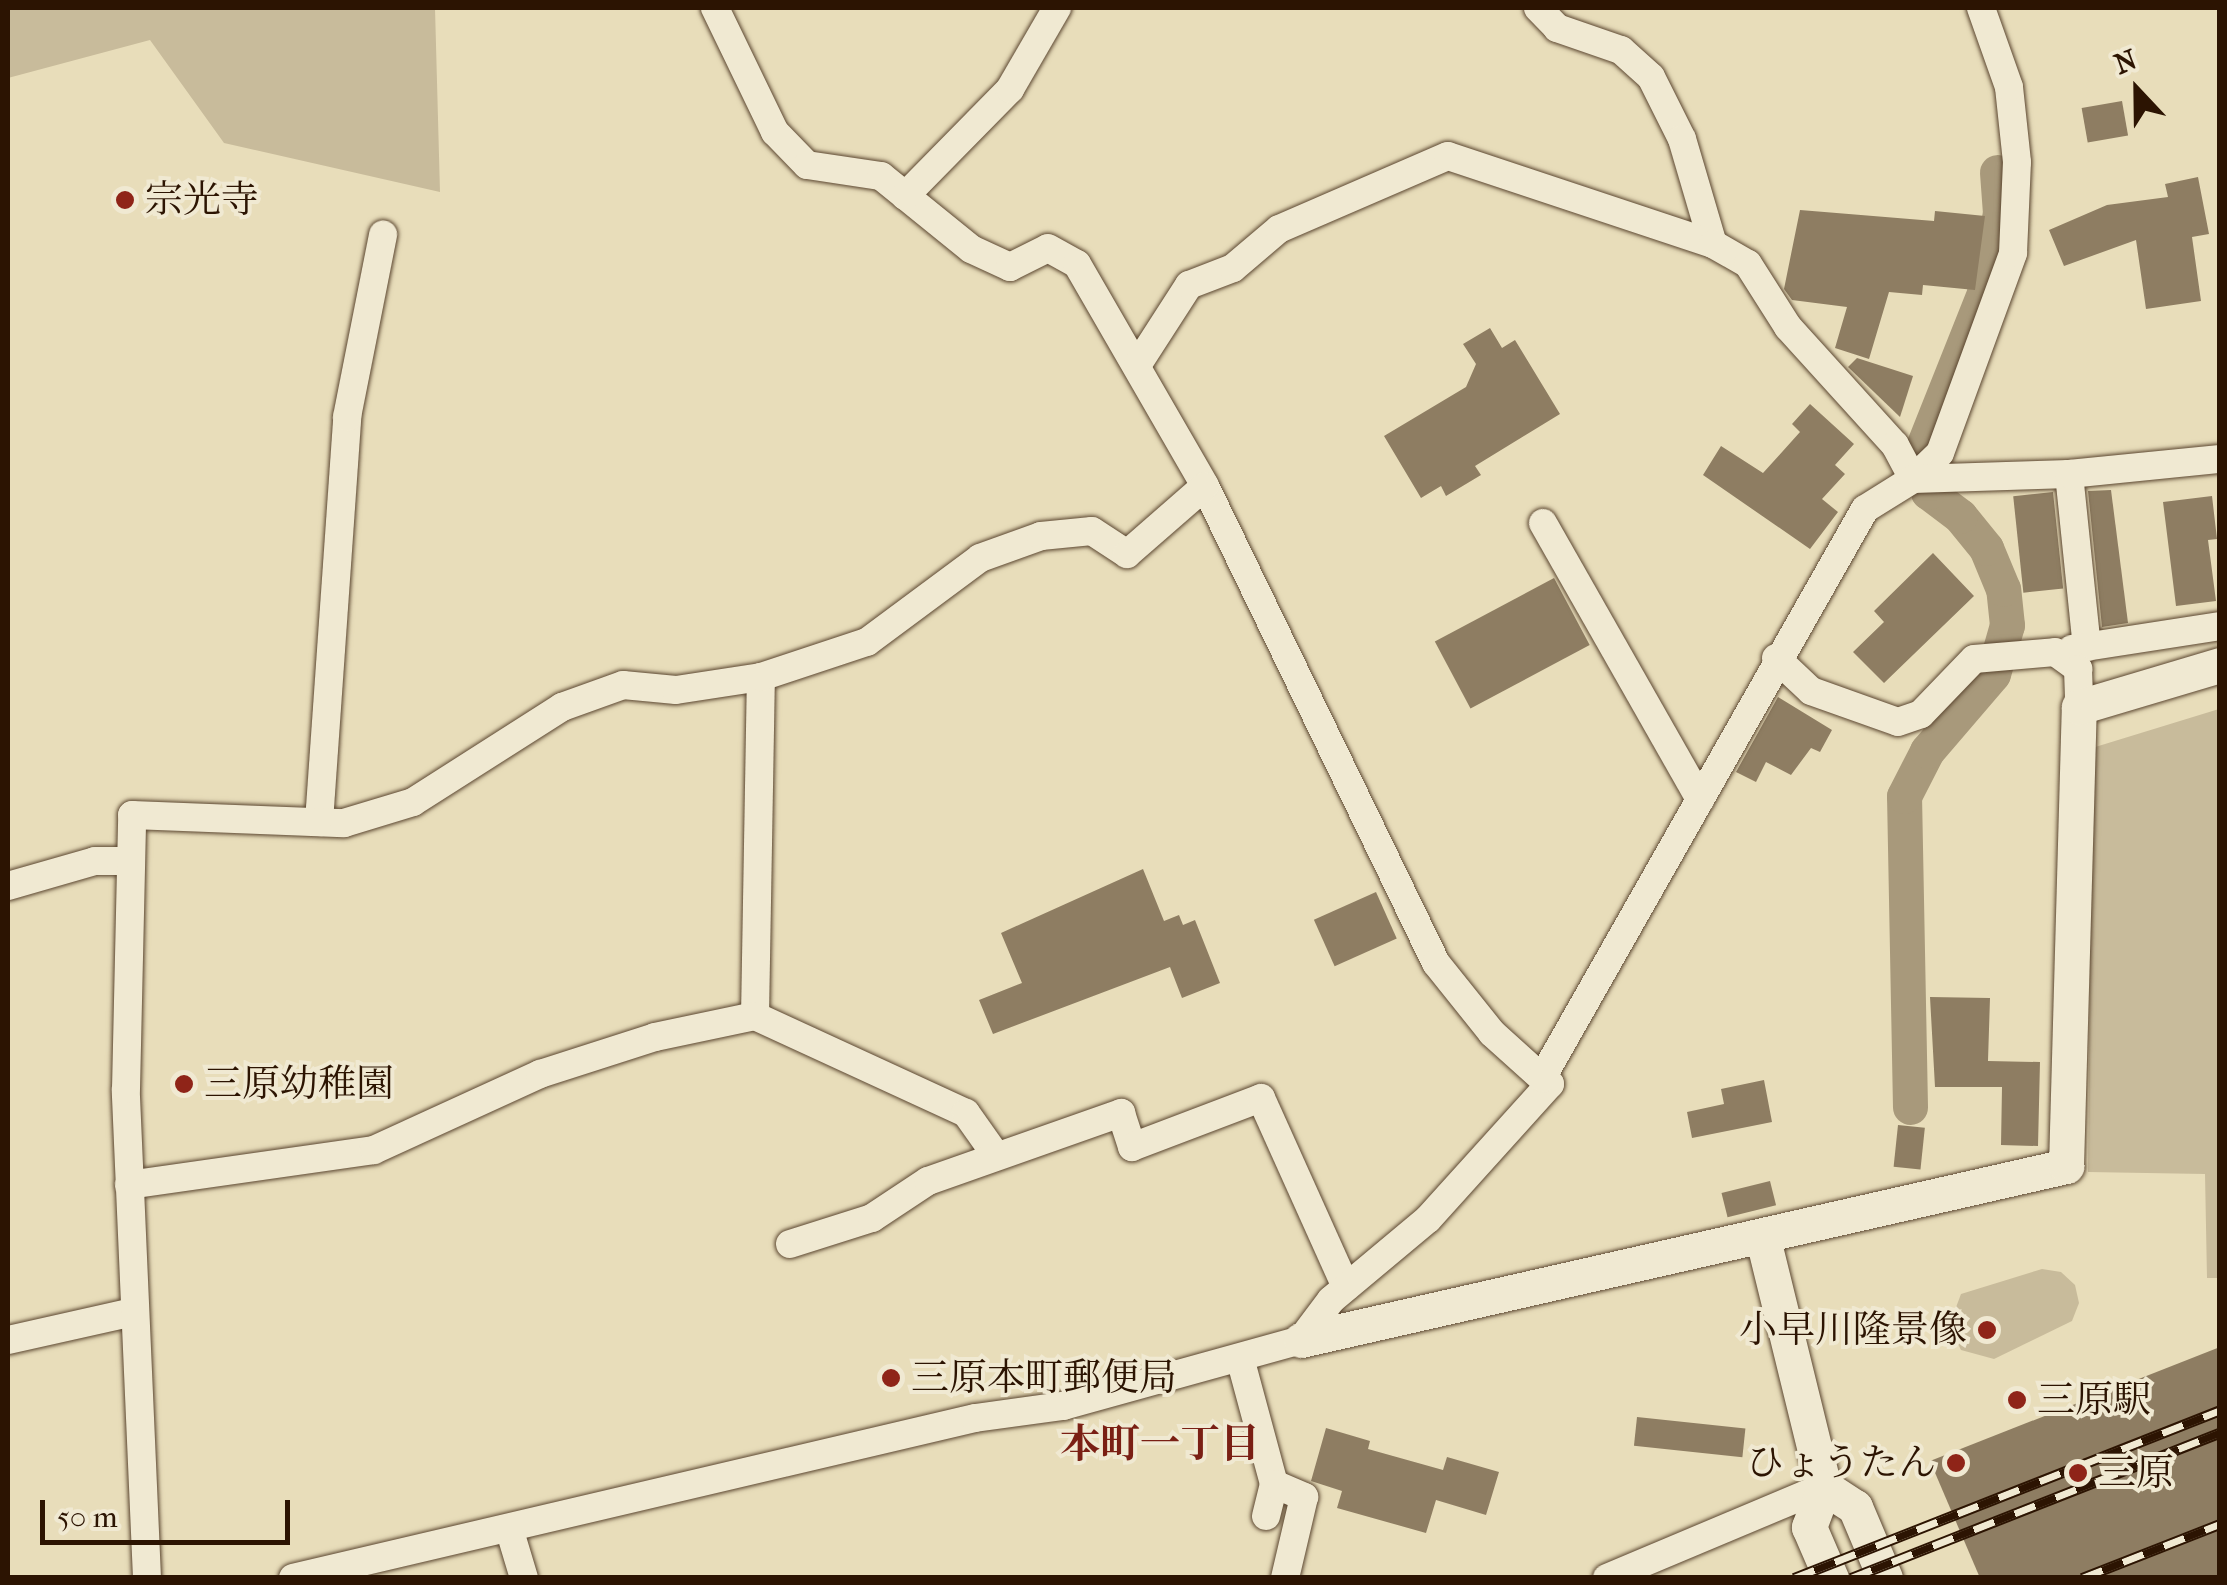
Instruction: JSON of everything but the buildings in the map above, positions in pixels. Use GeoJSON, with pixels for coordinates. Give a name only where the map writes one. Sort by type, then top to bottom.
{"type":"FeatureCollection","features":[{"type":"Feature","properties":{"kind":"street"},"geometry":{"type":"LineString","coordinates":[[716,8],[776,132],[807,165],[881,176],[971,248],[1010,267],[1048,248],[1077,264],[1205,486],[1436,963],[1492,1033],[1550,1084],[1456,1190],[1346,1287],[1301,1340]]}},
{"type":"Feature","properties":{"kind":"street"},"geometry":{"type":"LineString","coordinates":[[905,196],[1010,89],[1057,8]]}},
{"type":"Feature","properties":{"kind":"street"},"geometry":{"type":"LineString","coordinates":[[1538,8],[1557,28],[1621,50],[1651,77],[1682,139],[1712,244]]}},
{"type":"Feature","properties":{"kind":"street"},"geometry":{"type":"LineString","coordinates":[[1542,1078],[1776,658],[1865,508],[1913,479],[1940,453],[2013,253],[2018,209],[2010,87],[1981,8]]}},
{"type":"Feature","properties":{"kind":"street"},"geometry":{"type":"LineString","coordinates":[[1138,364],[1189,285],[1233,268],[1279,228],[1448,156],[1712,244],[1748,264],[1788,328],[1894,446],[1913,479]]}},
{"type":"Feature","properties":{"kind":"street"},"geometry":{"type":"LineString","coordinates":[[319,822],[347,417],[383,235]]}},
{"type":"Feature","properties":{"kind":"street"},"geometry":{"type":"LineString","coordinates":[[1913,479],[2069,474],[2220,459]]}},
{"type":"Feature","properties":{"kind":"street"},"geometry":{"type":"LineString","coordinates":[[2069,474],[2087,647]]}},
{"type":"Feature","properties":{"kind":"street"},"geometry":{"type":"LineString","coordinates":[[147,1578],[129,1186],[132,815],[344,822],[413,802],[562,707],[624,685],[676,690],[761,677],[867,642],[980,558],[1041,536],[1092,531],[1127,554],[1205,486]]}},
{"type":"Feature","properties":{"kind":"street"},"geometry":{"type":"LineString","coordinates":[[1543,523],[1700,799]]}},
{"type":"Feature","properties":{"kind":"street"},"geometry":{"type":"LineString","coordinates":[[1776,658],[1811,691],[1898,722],[1922,714],[1974,659],[2055,652],[2220,626]]}},
{"type":"Feature","properties":{"kind":"street"},"geometry":{"type":"LineString","coordinates":[[293,1578],[975,1418],[1063,1406],[1301,1340],[1763,1239],[2066,1166],[2079,707],[2078,668],[2055,652]]}},
{"type":"Feature","properties":{"kind":"street"},"geometry":{"type":"LineString","coordinates":[[2079,707],[2220,665]]}},
{"type":"Feature","properties":{"kind":"street"},"geometry":{"type":"LineString","coordinates":[[755,1016],[761,677]]}},
{"type":"Feature","properties":{"kind":"street"},"geometry":{"type":"LineString","coordinates":[[8,886],[95,861],[131,861]]}},
{"type":"Feature","properties":{"kind":"street"},"geometry":{"type":"LineString","coordinates":[[129,1186],[374,1150],[540,1074],[655,1038],[755,1016],[966,1114],[995,1154]]}},
{"type":"Feature","properties":{"kind":"street"},"geometry":{"type":"LineString","coordinates":[[790,1244],[872,1218],[928,1181],[995,1154],[1121,1113],[1132,1147],[1260,1098],[1346,1287]]}},
{"type":"Feature","properties":{"kind":"street"},"geometry":{"type":"LineString","coordinates":[[1763,1239],[1824,1486],[1809,1526],[1831,1578]]}},
{"type":"Feature","properties":{"kind":"street"},"geometry":{"type":"LineString","coordinates":[[8,1340],[133,1312]]}},
{"type":"Feature","properties":{"kind":"street"},"geometry":{"type":"LineString","coordinates":[[1240,1358],[1274,1484],[1266,1516]]}},
{"type":"Feature","properties":{"kind":"street"},"geometry":{"type":"LineString","coordinates":[[1274,1484],[1304,1497],[1285,1578]]}},
{"type":"Feature","properties":{"kind":"street"},"geometry":{"type":"LineString","coordinates":[[1608,1578],[1824,1486]]}},
{"type":"Feature","properties":{"kind":"street"},"geometry":{"type":"LineString","coordinates":[[1824,1486],[1856,1506],[1886,1578]]}},
{"type":"Feature","properties":{"kind":"street"},"geometry":{"type":"LineString","coordinates":[[508,1528],[524,1578]]}},
{"type":"Feature","properties":{"kind":"shaded area"},"geometry":{"type":"Polygon","coordinates":[[[8,8],[435,8],[440,192],[224,143],[150,40],[8,78],[8,8]]]}},
{"type":"Feature","properties":{"kind":"shaded area"},"geometry":{"type":"Polygon","coordinates":[[[2219,709],[2219,1278],[2207,1278],[2205,1174],[2088,1172],[2092,748],[2219,709]]]}},
{"type":"Feature","properties":{"kind":"shaded area"},"geometry":{"type":"Polygon","coordinates":[[[2042,1269],[2061,1272],[2075,1285],[2079,1303],[2072,1321],[1994,1359],[1961,1350],[1949,1326],[1961,1294],[2042,1269]]]}},
{"type":"Feature","properties":{"kind":"waterway"},"geometry":{"type":"LineString","coordinates":[[1910,1107],[1904,796],[1927,751],[1993,674],[2007,625],[2003,589],[1986,548],[1960,516],[1928,492],[1920,454],[1984,293],[2000,213],[1997,172]]}},
{"type":"Feature","properties":{"kind":"railway"},"geometry":{"type":"LineString","coordinates":[[1794,1578],[2220,1410]]}},
{"type":"Feature","properties":{"kind":"railway"},"geometry":{"type":"LineString","coordinates":[[1851,1578],[2220,1433]]}},
{"type":"Feature","properties":{"kind":"railway"},"geometry":{"type":"LineString","coordinates":[[2082,1578],[2220,1524]]}},
{"type":"Feature","properties":{"kind":"place","name":"宗光寺"},"geometry":{"type":"Point","coordinates":[125,200]}},
{"type":"Feature","properties":{"kind":"place","name":"三原幼稚園"},"geometry":{"type":"Point","coordinates":[184,1084]}},
{"type":"Feature","properties":{"kind":"place","name":"小早川隆景像"},"geometry":{"type":"Point","coordinates":[1987,1330]}},
{"type":"Feature","properties":{"kind":"place","name":"三原本町郵便局"},"geometry":{"type":"Point","coordinates":[891,1378]}},
{"type":"Feature","properties":{"kind":"place","name":"三原駅"},"geometry":{"type":"Point","coordinates":[2017,1400]}},
{"type":"Feature","properties":{"kind":"place","name":"ひょうたん"},"geometry":{"type":"Point","coordinates":[1956,1463]}},
{"type":"Feature","properties":{"kind":"place","name":"三原"},"geometry":{"type":"Point","coordinates":[2078,1473]}},
{"type":"Feature","properties":{"kind":"district","name":"本町一丁目"},"geometry":{"type":"Point","coordinates":[1160,1444]}}]}
